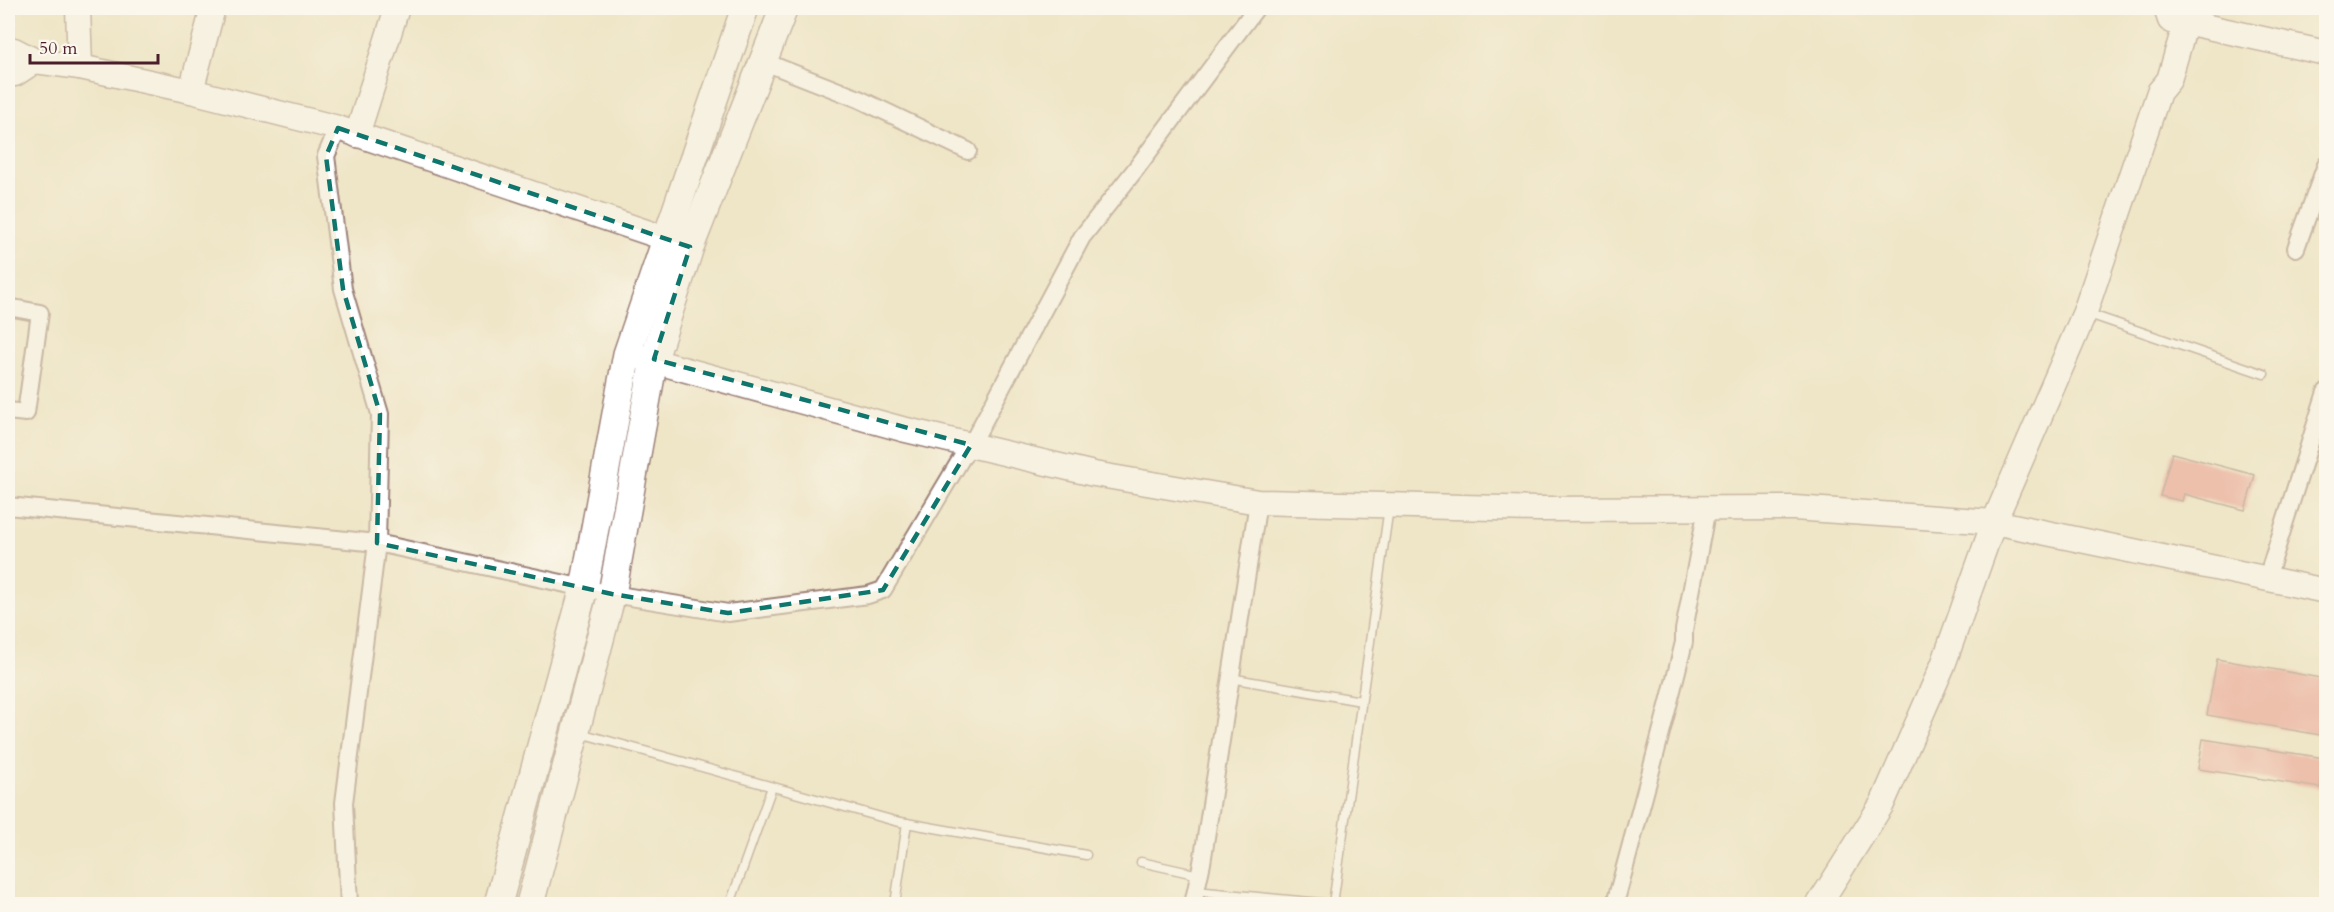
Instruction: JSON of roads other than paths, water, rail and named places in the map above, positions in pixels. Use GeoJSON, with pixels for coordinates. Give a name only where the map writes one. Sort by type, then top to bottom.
{"type":"FeatureCollection","features":[{"type":"Feature","properties":{"kind":"main road"},"geometry":{"type":"LineString","coordinates":[[530,904],[612,594],[654,359],[679,242],[745,8]]}},
{"type":"Feature","properties":{"kind":"main road"},"geometry":{"type":"LineString","coordinates":[[498,904],[584,588],[627,354],[762,61],[784,8]]}},
{"type":"Feature","properties":{"kind":"street"},"geometry":{"type":"LineString","coordinates":[[78,8],[80,67]]}},
{"type":"Feature","properties":{"kind":"street"},"geometry":{"type":"LineString","coordinates":[[191,91],[213,8]]}},
{"type":"Feature","properties":{"kind":"street"},"geometry":{"type":"LineString","coordinates":[[350,904],[344,803],[377,543],[380,414],[343,288],[326,156],[347,131],[397,8]]}},
{"type":"Feature","properties":{"kind":"street"},"geometry":{"type":"LineString","coordinates":[[8,506],[377,543],[612,594],[728,613],[868,595],[883,590],[971,445],[1082,237],[1256,8]]}},
{"type":"Feature","properties":{"kind":"street"},"geometry":{"type":"LineString","coordinates":[[2180,14],[2216,14],[2326,42]]}},
{"type":"Feature","properties":{"kind":"street"},"geometry":{"type":"LineString","coordinates":[[2180,14],[2326,53]]}},
{"type":"Feature","properties":{"kind":"street"},"geometry":{"type":"LineString","coordinates":[[1819,904],[1882,804],[1943,665],[1994,522],[2085,312],[2159,92],[2169,80],[2180,14]]}},
{"type":"Feature","properties":{"kind":"street"},"geometry":{"type":"LineString","coordinates":[[8,50],[14,50],[35,61],[80,67],[191,91],[347,131],[679,242]]}},
{"type":"Feature","properties":{"kind":"street"},"geometry":{"type":"LineString","coordinates":[[8,73],[15,74],[35,61]]}},
{"type":"Feature","properties":{"kind":"street"},"geometry":{"type":"LineString","coordinates":[[762,61],[859,99],[968,151]]}},
{"type":"Feature","properties":{"kind":"street"},"geometry":{"type":"LineString","coordinates":[[2296,248],[2326,165]]}},
{"type":"Feature","properties":{"kind":"street"},"geometry":{"type":"LineString","coordinates":[[8,307],[40,313],[27,413],[8,411]]}},
{"type":"Feature","properties":{"kind":"street"},"geometry":{"type":"LineString","coordinates":[[627,354],[654,359],[902,429],[1094,474],[1258,502],[1538,509],[1794,508],[1994,522],[2326,591]]}},
{"type":"Feature","properties":{"kind":"street"},"geometry":{"type":"LineString","coordinates":[[2267,578],[2326,392]]}},
{"type":"Feature","properties":{"kind":"street"},"geometry":{"type":"LineString","coordinates":[[1196,890],[1258,502]]}},
{"type":"Feature","properties":{"kind":"street"},"geometry":{"type":"LineString","coordinates":[[1615,904],[1647,780],[1660,745],[1684,642],[1684,630],[1707,508]]}},
{"type":"Feature","properties":{"kind":"lane"},"geometry":{"type":"LineString","coordinates":[[2085,312],[2264,374]]}},
{"type":"Feature","properties":{"kind":"lane"},"geometry":{"type":"LineString","coordinates":[[1141,862],[1196,890],[1332,904],[1389,505]]}},
{"type":"Feature","properties":{"kind":"lane"},"geometry":{"type":"LineString","coordinates":[[1230,678],[1361,701]]}},
{"type":"Feature","properties":{"kind":"lane"},"geometry":{"type":"LineString","coordinates":[[577,732],[908,823],[1086,855]]}},
{"type":"Feature","properties":{"kind":"lane"},"geometry":{"type":"LineString","coordinates":[[730,904],[772,787]]}},
{"type":"Feature","properties":{"kind":"lane"},"geometry":{"type":"LineString","coordinates":[[895,904],[908,823]]}}]}
